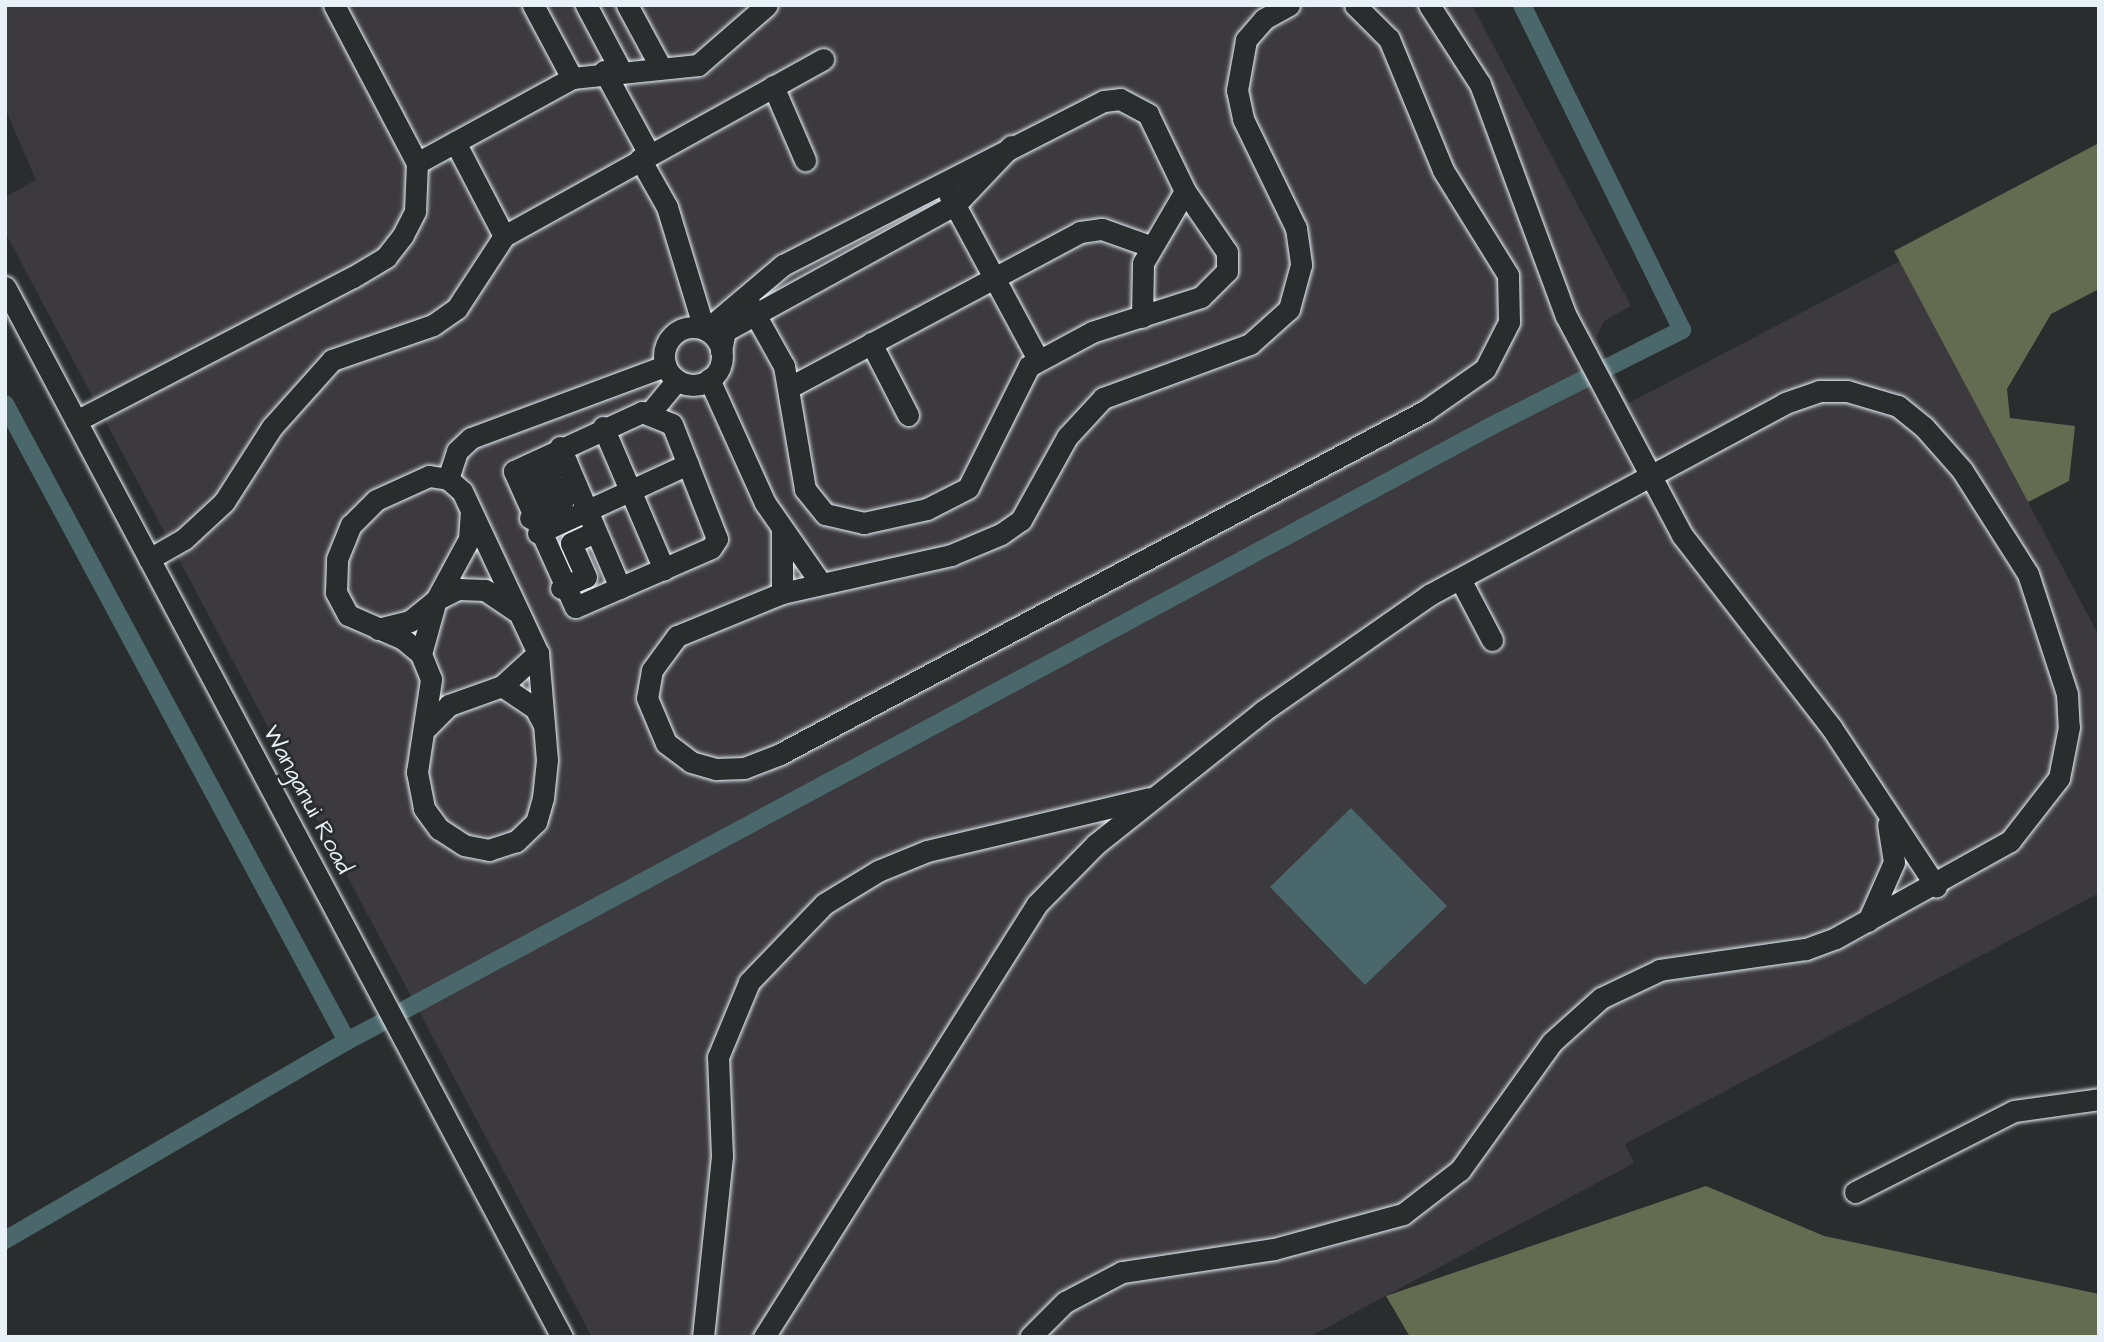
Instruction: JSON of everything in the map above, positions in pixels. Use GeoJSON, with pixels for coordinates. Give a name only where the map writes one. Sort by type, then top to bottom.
{"type":"FeatureCollection","features":[{"type":"Feature","properties":{"kind":"street"},"geometry":{"type":"LineString","coordinates":[[533,5],[572,78]]}},
{"type":"Feature","properties":{"kind":"street"},"geometry":{"type":"LineString","coordinates":[[586,5],[667,207],[699,329],[721,351]]}},
{"type":"Feature","properties":{"kind":"street"},"geometry":{"type":"LineString","coordinates":[[627,5],[661,68]]}},
{"type":"Feature","properties":{"kind":"street"},"geometry":{"type":"LineString","coordinates":[[416,163],[572,78],[612,70],[698,65],[716,55],[767,5]]}},
{"type":"Feature","properties":{"kind":"street"},"geometry":{"type":"LineString","coordinates":[[1289,5],[1264,19],[1246,40],[1237,90],[1243,119],[1296,228],[1300,275],[1289,309],[1250,344],[1103,398],[1067,437],[1021,520],[1000,534],[951,555],[820,582],[700,622],[663,649],[652,670],[647,698],[652,720],[666,743],[691,762],[744,768],[780,754],[1425,411],[1485,369],[1509,322],[1508,275],[1443,170],[1388,39],[1354,5]]}},
{"type":"Feature","properties":{"kind":"street"},"geometry":{"type":"LineString","coordinates":[[1429,5],[1480,84],[1553,287],[1651,475],[1708,574],[1830,727],[1936,886]]}},
{"type":"Feature","properties":{"kind":"street"},"geometry":{"type":"LineString","coordinates":[[76,421],[386,257],[415,211],[416,163],[342,8]]}},
{"type":"Feature","properties":{"kind":"street"},"geometry":{"type":"LineString","coordinates":[[149,559],[184,540],[224,502],[306,382],[354,347],[433,325],[457,309],[504,236],[823,59]]}},
{"type":"Feature","properties":{"kind":"street"},"geometry":{"type":"LineString","coordinates":[[773,86],[805,160]]}},
{"type":"Feature","properties":{"kind":"street"},"geometry":{"type":"LineString","coordinates":[[709,379],[721,351],[725,331],[751,306],[783,265],[1081,108],[1120,99],[1148,114],[1185,191],[1217,232],[1227,271],[1201,297],[1093,332],[1038,359],[1003,407],[968,488],[927,509],[864,523],[825,514],[813,503],[799,472],[790,387],[751,306]]}},
{"type":"Feature","properties":{"kind":"street"},"geometry":{"type":"LineString","coordinates":[[455,142],[504,236]]}},
{"type":"Feature","properties":{"kind":"street"},"geometry":{"type":"LineString","coordinates":[[649,414],[671,373],[667,342],[751,306],[956,204],[1011,146]]}},
{"type":"Feature","properties":{"kind":"street"},"geometry":{"type":"LineString","coordinates":[[941,180],[1038,359]]}},
{"type":"Feature","properties":{"kind":"street"},"geometry":{"type":"LineString","coordinates":[[1142,317],[1140,290],[1150,246],[1185,191]]}},
{"type":"Feature","properties":{"kind":"street"},"geometry":{"type":"LineString","coordinates":[[790,387],[1080,232],[1102,229],[1150,246]]}},
{"type":"Feature","properties":{"kind":"street","name":"Wanganui Road"},"geometry":{"type":"LineString","coordinates":[[5,287],[562,1337]]}},
{"type":"Feature","properties":{"kind":"street"},"geometry":{"type":"LineString","coordinates":[[871,343],[908,415]]}},
{"type":"Feature","properties":{"kind":"street"},"geometry":{"type":"LineString","coordinates":[[449,479],[457,451],[471,438],[671,373],[709,379]]}},
{"type":"Feature","properties":{"kind":"street"},"geometry":{"type":"LineString","coordinates":[[709,379],[731,416],[782,531],[820,582]]}},
{"type":"Feature","properties":{"kind":"street"},"geometry":{"type":"LineString","coordinates":[[764,1337],[1037,904],[1065,871],[1156,796],[1346,648],[1460,579],[1651,475],[1819,391],[1847,391],[1898,406],[1962,470],[2005,533],[2045,612],[2069,727],[2059,778],[2044,805],[2010,841],[1936,886],[1867,922],[1805,948],[1660,970],[1601,998],[1552,1042],[1460,1170],[1403,1214],[1275,1249],[1122,1272],[1065,1302],[1030,1337]]}},
{"type":"Feature","properties":{"kind":"street"},"geometry":{"type":"LineString","coordinates":[[534,526],[565,498],[558,487],[536,493],[530,481],[603,428],[649,414],[672,424],[717,539],[711,548],[575,607],[561,588],[534,526],[514,471],[563,455]]}},
{"type":"Feature","properties":{"kind":"street"},"geometry":{"type":"LineString","coordinates":[[603,428],[664,569]]}},
{"type":"Feature","properties":{"kind":"street"},"geometry":{"type":"LineString","coordinates":[[563,455],[620,588]]}},
{"type":"Feature","properties":{"kind":"street"},"geometry":{"type":"LineString","coordinates":[[534,526],[586,510],[688,464]]}},
{"type":"Feature","properties":{"kind":"street"},"geometry":{"type":"LineString","coordinates":[[429,476],[449,479],[471,511],[498,576],[528,622],[538,653],[547,760],[536,822],[516,841],[489,850],[464,845],[439,829],[424,808],[419,739],[430,709],[431,679],[421,653],[403,639],[369,628],[348,615],[336,592],[337,559],[351,525],[404,484],[429,476]]}},
{"type":"Feature","properties":{"kind":"street"},"geometry":{"type":"LineString","coordinates":[[421,653],[436,600],[469,539],[471,511]]}},
{"type":"Feature","properties":{"kind":"street"},"geometry":{"type":"LineString","coordinates":[[782,531],[782,593]]}},
{"type":"Feature","properties":{"kind":"street"},"geometry":{"type":"LineString","coordinates":[[561,588],[586,577],[571,542],[595,532]]}},
{"type":"Feature","properties":{"kind":"street"},"geometry":{"type":"LineString","coordinates":[[1460,579],[1492,640]]}},
{"type":"Feature","properties":{"kind":"street"},"geometry":{"type":"LineString","coordinates":[[369,628],[389,630],[410,621],[436,600],[458,589],[485,590],[528,622]]}},
{"type":"Feature","properties":{"kind":"street"},"geometry":{"type":"LineString","coordinates":[[419,739],[449,705],[502,686],[538,653]]}},
{"type":"Feature","properties":{"kind":"street"},"geometry":{"type":"LineString","coordinates":[[431,679],[469,697]]}},
{"type":"Feature","properties":{"kind":"street"},"geometry":{"type":"LineString","coordinates":[[502,686],[535,708],[544,725]]}},
{"type":"Feature","properties":{"kind":"street"},"geometry":{"type":"LineString","coordinates":[[703,1337],[722,1156],[718,1057],[749,982],[783,940],[824,904],[927,852],[1156,796]]}},
{"type":"Feature","properties":{"kind":"street"},"geometry":{"type":"LineString","coordinates":[[1867,922],[1894,862],[1885,811]]}},
{"type":"Feature","properties":{"kind":"street"},"geometry":{"type":"LineString","coordinates":[[1855,1192],[2014,1111],[2099,1099]]}},
{"type":"Feature","properties":{"kind":"shaded area"},"geometry":{"type":"Polygon","coordinates":[[[5,5],[1472,5],[1631,306],[1604,321],[1596,338],[1629,403],[1900,261],[2099,636],[2099,893],[1625,1144],[1634,1163],[1309,1337],[592,1337],[5,232],[5,197],[36,180],[5,108],[5,5]]]}},
{"type":"Feature","properties":{"kind":"green space"},"geometry":{"type":"Polygon","coordinates":[[[2099,143],[2099,289],[2051,314],[2007,389],[2010,418],[2075,426],[2069,481],[2028,502],[1894,251],[2099,143]]]}},
{"type":"Feature","properties":{"kind":"green space"},"geometry":{"type":"Polygon","coordinates":[[[1706,1186],[1824,1236],[2099,1294],[2099,1337],[1410,1337],[1386,1296],[1706,1186]]]}},
{"type":"Feature","properties":{"kind":"water"},"geometry":{"type":"Polygon","coordinates":[[[1351,808],[1447,906],[1365,985],[1270,887],[1351,808]]]}},
{"type":"Feature","properties":{"kind":"waterway"},"geometry":{"type":"LineString","coordinates":[[406,1009],[1499,422],[1682,330],[1522,5]]}},
{"type":"Feature","properties":{"kind":"waterway"},"geometry":{"type":"LineString","coordinates":[[5,404],[347,1041],[5,1240]]}},
{"type":"Feature","properties":{"kind":"waterway"},"geometry":{"type":"LineString","coordinates":[[347,1041],[379,1024]]}}]}
